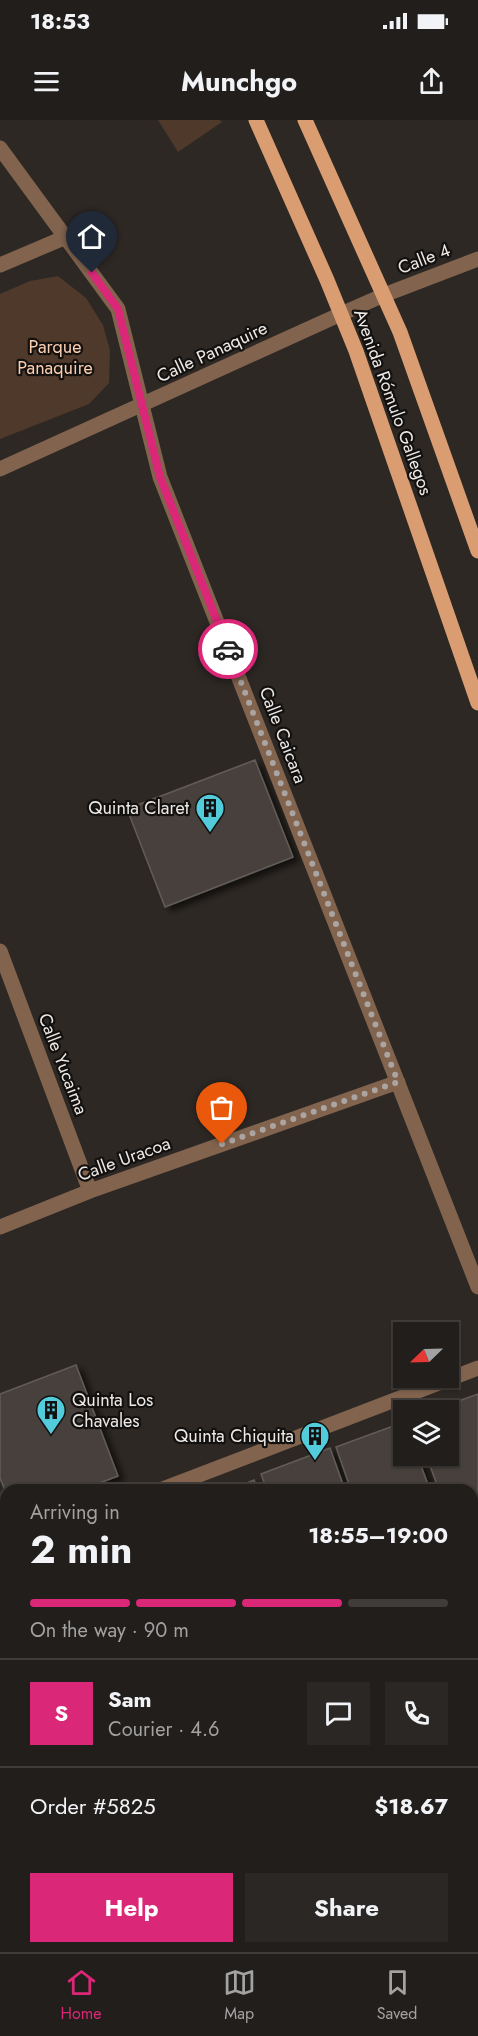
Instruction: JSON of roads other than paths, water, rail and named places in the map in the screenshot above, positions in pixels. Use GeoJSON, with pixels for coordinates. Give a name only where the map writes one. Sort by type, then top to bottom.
{"type":"FeatureCollection","features":[{"type":"Feature","properties":{"kind":"main road","name":"Avenida Rómulo Gallegos"},"geometry":{"type":"LineString","coordinates":[[256,120],[360,362],[478,703]]}},
{"type":"Feature","properties":{"kind":"main road","name":"Avenida Rómulo Gallegos"},"geometry":{"type":"LineString","coordinates":[[306,120],[400,332],[478,551]]}},
{"type":"Feature","properties":{"kind":"street","name":"Calle Caicara"},"geometry":{"type":"LineString","coordinates":[[0,148],[118,309],[160,477],[478,1287]]}},
{"type":"Feature","properties":{"kind":"street"},"geometry":{"type":"LineString","coordinates":[[0,265],[66,237]]}},
{"type":"Feature","properties":{"kind":"street","name":"Calle 4"},"geometry":{"type":"LineString","coordinates":[[341,314],[478,259]]}},
{"type":"Feature","properties":{"kind":"street","name":"Calle Panaquire"},"geometry":{"type":"LineString","coordinates":[[0,469],[341,314]]}},
{"type":"Feature","properties":{"kind":"street","name":"Calle Yucaima"},"geometry":{"type":"LineString","coordinates":[[0,951],[90,1191]]}},
{"type":"Feature","properties":{"kind":"street","name":"Calle Uracoa"},"geometry":{"type":"LineString","coordinates":[[0,1227],[90,1191],[398,1082]]}},
{"type":"Feature","properties":{"kind":"street"},"geometry":{"type":"LineString","coordinates":[[176,1484],[478,1368]]}},
{"type":"Feature","properties":{"kind":"place","name":"Quinta Claret"},"geometry":{"type":"Point","coordinates":[210,834]}},
{"type":"Feature","properties":{"kind":"place","name":"Quinta Los Chavales"},"geometry":{"type":"Point","coordinates":[51,1436]}},
{"type":"Feature","properties":{"kind":"place","name":"Quinta Chiquita"},"geometry":{"type":"Point","coordinates":[315,1462]}},
{"type":"Feature","properties":{"kind":"park label","name":"Parque Panaquire"},"geometry":{"type":"Point","coordinates":[55,357]}}]}
